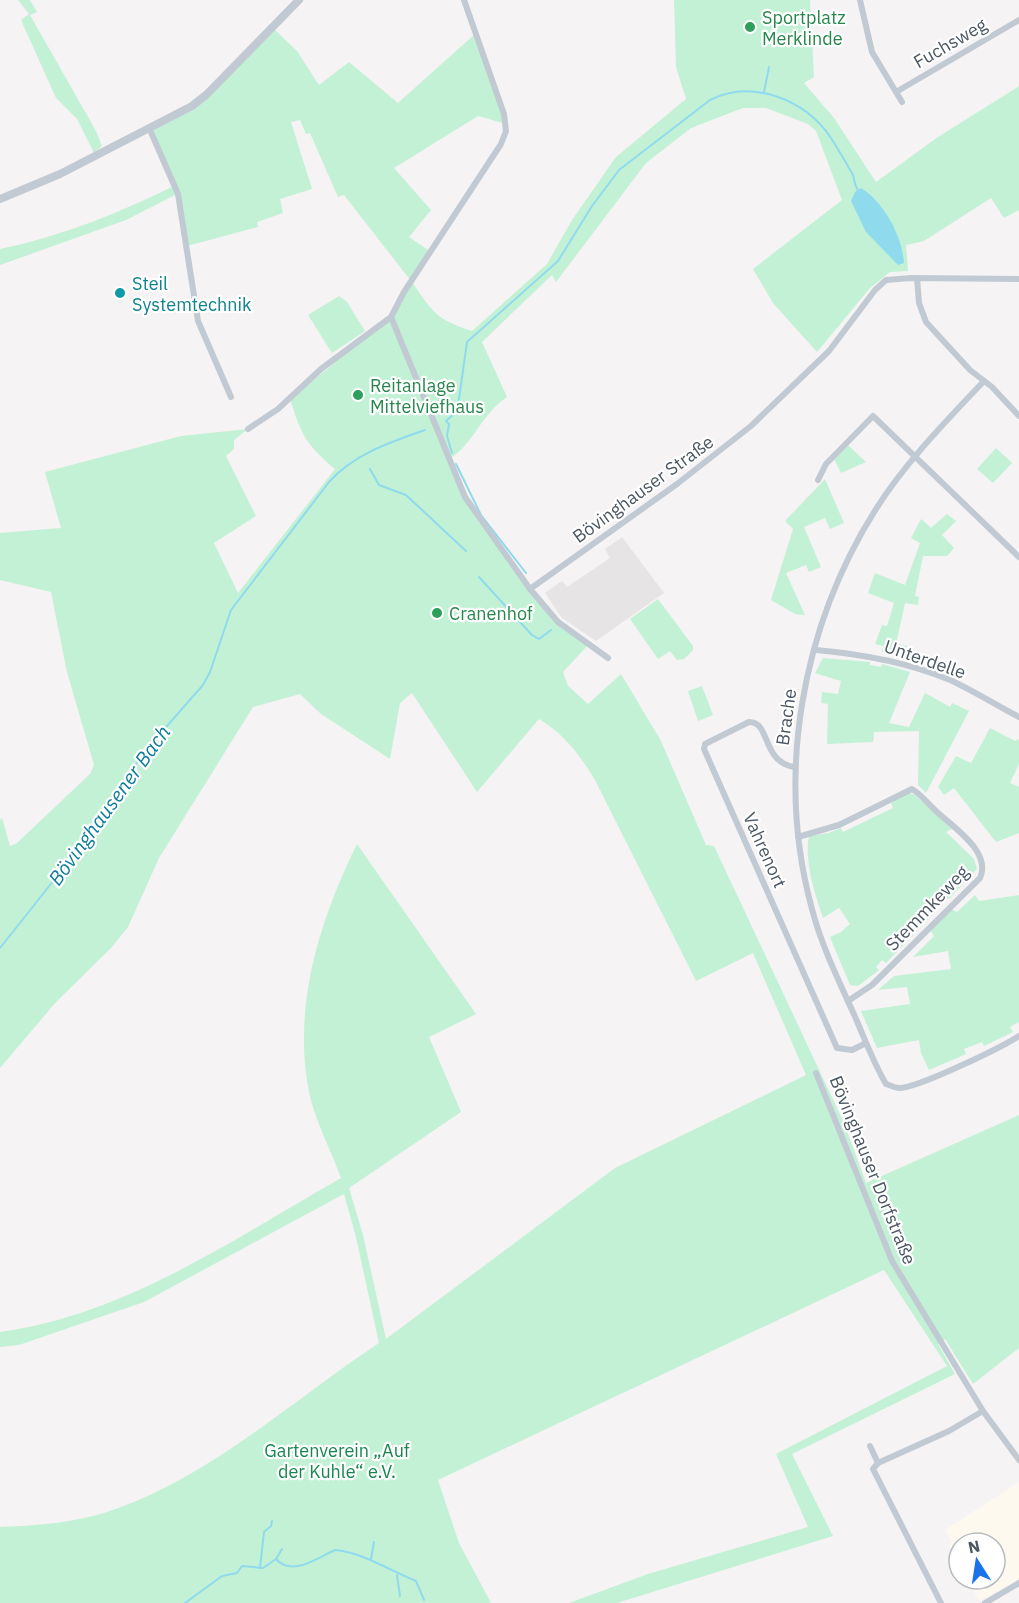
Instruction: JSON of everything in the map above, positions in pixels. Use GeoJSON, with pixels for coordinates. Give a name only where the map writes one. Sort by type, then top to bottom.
{"type":"FeatureCollection","features":[{"type":"Feature","properties":{"kind":"street"},"geometry":{"type":"LineString","coordinates":[[0,199],[33,187],[150,130],[206,95],[299,0]]}},
{"type":"Feature","properties":{"kind":"street"},"geometry":{"type":"LineString","coordinates":[[248,429],[278,409],[321,369],[391,317],[404,292],[501,144],[506,131],[504,114],[464,0]]}},
{"type":"Feature","properties":{"kind":"street"},"geometry":{"type":"LineString","coordinates":[[860,0],[872,52],[902,102]]}},
{"type":"Feature","properties":{"kind":"street","name":"Fuchsweg"},"geometry":{"type":"LineString","coordinates":[[896,92],[1019,20]]}},
{"type":"Feature","properties":{"kind":"street"},"geometry":{"type":"LineString","coordinates":[[150,130],[177,193],[198,321],[231,397]]}},
{"type":"Feature","properties":{"kind":"street"},"geometry":{"type":"LineString","coordinates":[[917,278],[919,303],[926,322],[970,370],[1019,416]]}},
{"type":"Feature","properties":{"kind":"street","name":"Bövinghauser Straße"},"geometry":{"type":"LineString","coordinates":[[530,589],[676,484],[751,426],[829,351],[875,290],[886,280],[1019,279]]}},
{"type":"Feature","properties":{"kind":"street"},"geometry":{"type":"LineString","coordinates":[[391,317],[465,497],[530,589],[558,622],[608,658]]}},
{"type":"Feature","properties":{"kind":"street","name":"Brache"},"geometry":{"type":"LineString","coordinates":[[984,381],[917,457],[878,507],[854,548],[829,607],[816,650],[800,711],[794,766],[798,837],[812,910],[866,1043],[886,1084],[897,1089],[909,1086],[960,1065],[1019,1036]]}},
{"type":"Feature","properties":{"kind":"street"},"geometry":{"type":"LineString","coordinates":[[818,480],[826,464],[873,417],[1019,557]]}},
{"type":"Feature","properties":{"kind":"street","name":"Unterdelle"},"geometry":{"type":"LineString","coordinates":[[816,650],[860,655],[915,667],[949,680],[1019,717]]}},
{"type":"Feature","properties":{"kind":"street","name":"Vahrenort"},"geometry":{"type":"LineString","coordinates":[[794,766],[780,763],[775,758],[760,726],[754,722],[749,722],[705,744],[704,750],[837,1048],[852,1050],[866,1043]]}},
{"type":"Feature","properties":{"kind":"street","name":"Stemmkeweg"},"geometry":{"type":"LineString","coordinates":[[798,837],[840,825],[912,789],[973,845],[982,862],[984,871],[980,878],[872,985],[848,1000]]}},
{"type":"Feature","properties":{"kind":"street","name":"Bövinghauser Dorfstraße"},"geometry":{"type":"LineString","coordinates":[[816,1073],[892,1261],[983,1411],[1019,1460]]}},
{"type":"Feature","properties":{"kind":"street"},"geometry":{"type":"LineString","coordinates":[[941,1603],[873,1468],[878,1463],[950,1431],[983,1411]]}},
{"type":"Feature","properties":{"kind":"street"},"geometry":{"type":"LineString","coordinates":[[870,1446],[878,1463]]}},
{"type":"Feature","properties":{"kind":"street"},"geometry":{"type":"LineString","coordinates":[[985,1603],[1019,1583]]}},
{"type":"Feature","properties":{"kind":"shaded area"},"geometry":{"type":"Polygon","coordinates":[[[622,537],[664,593],[596,641],[562,618],[545,593],[562,581],[567,587],[610,558],[605,549],[622,537]]]}},
{"type":"Feature","properties":{"kind":"shaded area"},"geometry":{"type":"Polygon","coordinates":[[[1019,1482],[1019,1579],[1007,1586],[1007,1531],[947,1531],[947,1533],[945,1530],[1019,1482]]]}},
{"type":"Feature","properties":{"kind":"shaded area"},"geometry":{"type":"Polygon","coordinates":[[[974,1591],[997,1591],[979,1601],[974,1591]]]}},
{"type":"Feature","properties":{"kind":"green space"},"geometry":{"type":"Polygon","coordinates":[[[18,0],[30,0],[37,12],[30,15],[96,131],[102,146],[94,153],[77,119],[56,98],[21,20],[29,14],[18,0]]]}},
{"type":"Feature","properties":{"kind":"green space","name":"Gartenverein „Auf der Kuhle“ e.V."},"geometry":{"type":"Polygon","coordinates":[[[674,0],[810,0],[814,77],[804,83],[834,118],[876,182],[938,137],[1019,86],[1019,210],[1004,218],[991,198],[924,241],[906,245],[908,271],[890,272],[870,288],[817,352],[773,303],[753,269],[842,200],[816,131],[808,124],[766,108],[743,108],[691,128],[646,163],[556,282],[552,275],[482,342],[507,397],[491,411],[465,446],[449,459],[465,497],[541,604],[589,644],[563,672],[568,686],[588,704],[621,674],[661,741],[706,845],[714,846],[844,1123],[866,1183],[1019,1115],[1019,1348],[973,1384],[945,1339],[938,1344],[955,1374],[792,1454],[833,1536],[617,1603],[569,1603],[648,1574],[808,1527],[776,1454],[947,1366],[884,1270],[438,1480],[459,1543],[491,1603],[0,1603],[0,1527],[66,1522],[104,1513],[142,1499],[178,1481],[247,1438],[379,1343],[356,1237],[344,1194],[144,1302],[19,1345],[0,1347],[0,1332],[46,1323],[135,1292],[219,1249],[341,1178],[319,1125],[309,1092],[304,1028],[307,996],[321,933],[357,844],[476,1014],[429,1037],[461,1112],[349,1188],[363,1235],[386,1339],[615,1168],[806,1075],[753,953],[696,981],[595,780],[564,738],[539,719],[477,792],[412,693],[400,703],[390,759],[321,714],[300,694],[253,707],[159,858],[128,927],[111,948],[56,1002],[0,1068],[0,820],[2,818],[10,846],[17,843],[90,774],[94,765],[67,672],[51,592],[0,580],[0,533],[61,528],[45,472],[181,436],[248,429],[234,440],[234,449],[226,456],[256,516],[214,543],[238,593],[335,469],[311,446],[290,399],[391,317],[411,281],[344,195],[338,197],[310,133],[306,134],[300,120],[291,122],[312,189],[280,199],[283,213],[257,222],[258,227],[187,246],[177,194],[126,220],[0,265],[0,249],[90,223],[176,185],[151,130],[179,115],[273,28],[297,51],[319,85],[349,62],[398,103],[475,34],[506,124],[478,116],[394,168],[431,210],[409,237],[431,252],[412,282],[425,301],[442,318],[472,331],[547,264],[572,220],[616,157],[686,99],[676,67],[674,0]]]}},
{"type":"Feature","properties":{"kind":"green space"},"geometry":{"type":"Polygon","coordinates":[[[339,296],[347,302],[365,331],[332,353],[308,315],[339,296]]]}},
{"type":"Feature","properties":{"kind":"green space"},"geometry":{"type":"Polygon","coordinates":[[[848,445],[866,462],[841,473],[834,459],[848,445]]]}},
{"type":"Feature","properties":{"kind":"green space"},"geometry":{"type":"Polygon","coordinates":[[[996,448],[1012,463],[993,483],[977,469],[996,448]]]}},
{"type":"Feature","properties":{"kind":"green space"},"geometry":{"type":"Polygon","coordinates":[[[825,479],[844,523],[830,529],[825,518],[804,527],[821,567],[809,572],[806,565],[786,573],[805,615],[795,614],[771,600],[793,529],[785,521],[825,479]]]}},
{"type":"Feature","properties":{"kind":"green space"},"geometry":{"type":"Polygon","coordinates":[[[947,514],[956,521],[942,535],[954,548],[947,556],[923,556],[915,596],[919,597],[918,605],[905,603],[896,644],[907,646],[905,657],[882,652],[883,646],[875,644],[882,625],[887,626],[894,603],[868,593],[875,573],[905,585],[920,543],[911,538],[921,519],[931,528],[947,514]]]}},
{"type":"Feature","properties":{"kind":"green space"},"geometry":{"type":"Polygon","coordinates":[[[658,599],[693,646],[693,650],[684,659],[677,660],[670,651],[658,659],[630,619],[658,599]]]}},
{"type":"Feature","properties":{"kind":"green space"},"geometry":{"type":"Polygon","coordinates":[[[823,658],[870,662],[870,665],[881,667],[882,664],[910,672],[889,723],[909,727],[925,693],[950,707],[952,703],[969,711],[926,793],[918,785],[919,731],[874,732],[873,742],[827,744],[828,704],[821,703],[822,692],[838,694],[841,681],[815,673],[823,658]]]}},
{"type":"Feature","properties":{"kind":"green space"},"geometry":{"type":"Polygon","coordinates":[[[702,686],[713,715],[698,721],[688,691],[702,686]]]}},
{"type":"Feature","properties":{"kind":"green space"},"geometry":{"type":"Polygon","coordinates":[[[990,728],[1015,741],[1019,739],[1019,764],[1010,783],[1019,787],[1019,833],[996,842],[954,788],[944,795],[938,787],[956,756],[971,763],[990,728]]]}},
{"type":"Feature","properties":{"kind":"green space"},"geometry":{"type":"Polygon","coordinates":[[[906,793],[914,794],[952,829],[946,832],[974,859],[977,869],[949,899],[941,895],[932,907],[936,911],[886,963],[882,960],[876,967],[879,970],[858,986],[850,985],[830,937],[841,932],[850,924],[839,908],[823,918],[809,867],[809,836],[829,833],[841,828],[843,832],[893,808],[891,803],[906,793]]]}},
{"type":"Feature","properties":{"kind":"green space"},"geometry":{"type":"Polygon","coordinates":[[[975,895],[979,901],[1019,895],[1019,1022],[1010,1027],[1013,1032],[984,1046],[982,1042],[964,1049],[966,1054],[929,1070],[921,1053],[919,1040],[877,1048],[861,1011],[910,1004],[907,987],[878,990],[894,976],[951,969],[948,951],[913,957],[934,936],[930,930],[951,909],[957,912],[975,895]]]}},
{"type":"Feature","properties":{"kind":"water"},"geometry":{"type":"Polygon","coordinates":[[[861,188],[877,202],[896,231],[904,263],[898,265],[866,232],[851,201],[855,192],[861,188]]]}},
{"type":"Feature","properties":{"kind":"waterway"},"geometry":{"type":"LineString","coordinates":[[764,92],[769,67]]}},
{"type":"Feature","properties":{"kind":"waterway","name":"Bövinghausener Bach"},"geometry":{"type":"LineString","coordinates":[[452,453],[447,436],[449,424],[446,421],[455,413],[458,406],[467,342],[558,261],[592,206],[619,170],[710,100],[726,94],[743,92],[760,93],[792,103],[820,124],[831,138],[852,173],[858,190]]}},
{"type":"Feature","properties":{"kind":"waterway","name":"Bövinghausener Bach"},"geometry":{"type":"LineString","coordinates":[[0,948],[62,870],[145,751],[203,685],[210,672],[231,610],[329,482],[361,456],[425,430]]}},
{"type":"Feature","properties":{"kind":"waterway"},"geometry":{"type":"LineString","coordinates":[[456,464],[481,515],[526,573]]}},
{"type":"Feature","properties":{"kind":"waterway"},"geometry":{"type":"LineString","coordinates":[[370,469],[379,485],[406,495],[466,551]]}},
{"type":"Feature","properties":{"kind":"waterway"},"geometry":{"type":"LineString","coordinates":[[479,577],[532,635],[539,639],[551,630]]}},
{"type":"Feature","properties":{"kind":"waterway"},"geometry":{"type":"LineString","coordinates":[[260,1568],[264,1532],[271,1526],[272,1521]]}},
{"type":"Feature","properties":{"kind":"waterway"},"geometry":{"type":"LineString","coordinates":[[371,1559],[374,1542]]}},
{"type":"Feature","properties":{"kind":"waterway"},"geometry":{"type":"LineString","coordinates":[[276,1559],[282,1549]]}},
{"type":"Feature","properties":{"kind":"waterway"},"geometry":{"type":"LineString","coordinates":[[185,1603],[222,1576],[237,1573],[242,1566],[263,1568],[276,1559],[282,1564],[297,1566],[335,1550],[366,1558],[416,1581],[424,1600]]}},
{"type":"Feature","properties":{"kind":"waterway"},"geometry":{"type":"LineString","coordinates":[[397,1575],[400,1596]]}},
{"type":"Feature","properties":{"kind":"place","name":"Sportplatz Merklinde"},"geometry":{"type":"Point","coordinates":[750,27]}},
{"type":"Feature","properties":{"kind":"place","name":"Steil Systemtechnik"},"geometry":{"type":"Point","coordinates":[120,293]}},
{"type":"Feature","properties":{"kind":"place","name":"Reitanlage Mittelviefhaus"},"geometry":{"type":"Point","coordinates":[358,395]}},
{"type":"Feature","properties":{"kind":"place","name":"Cranenhof"},"geometry":{"type":"Point","coordinates":[437,613]}}]}
